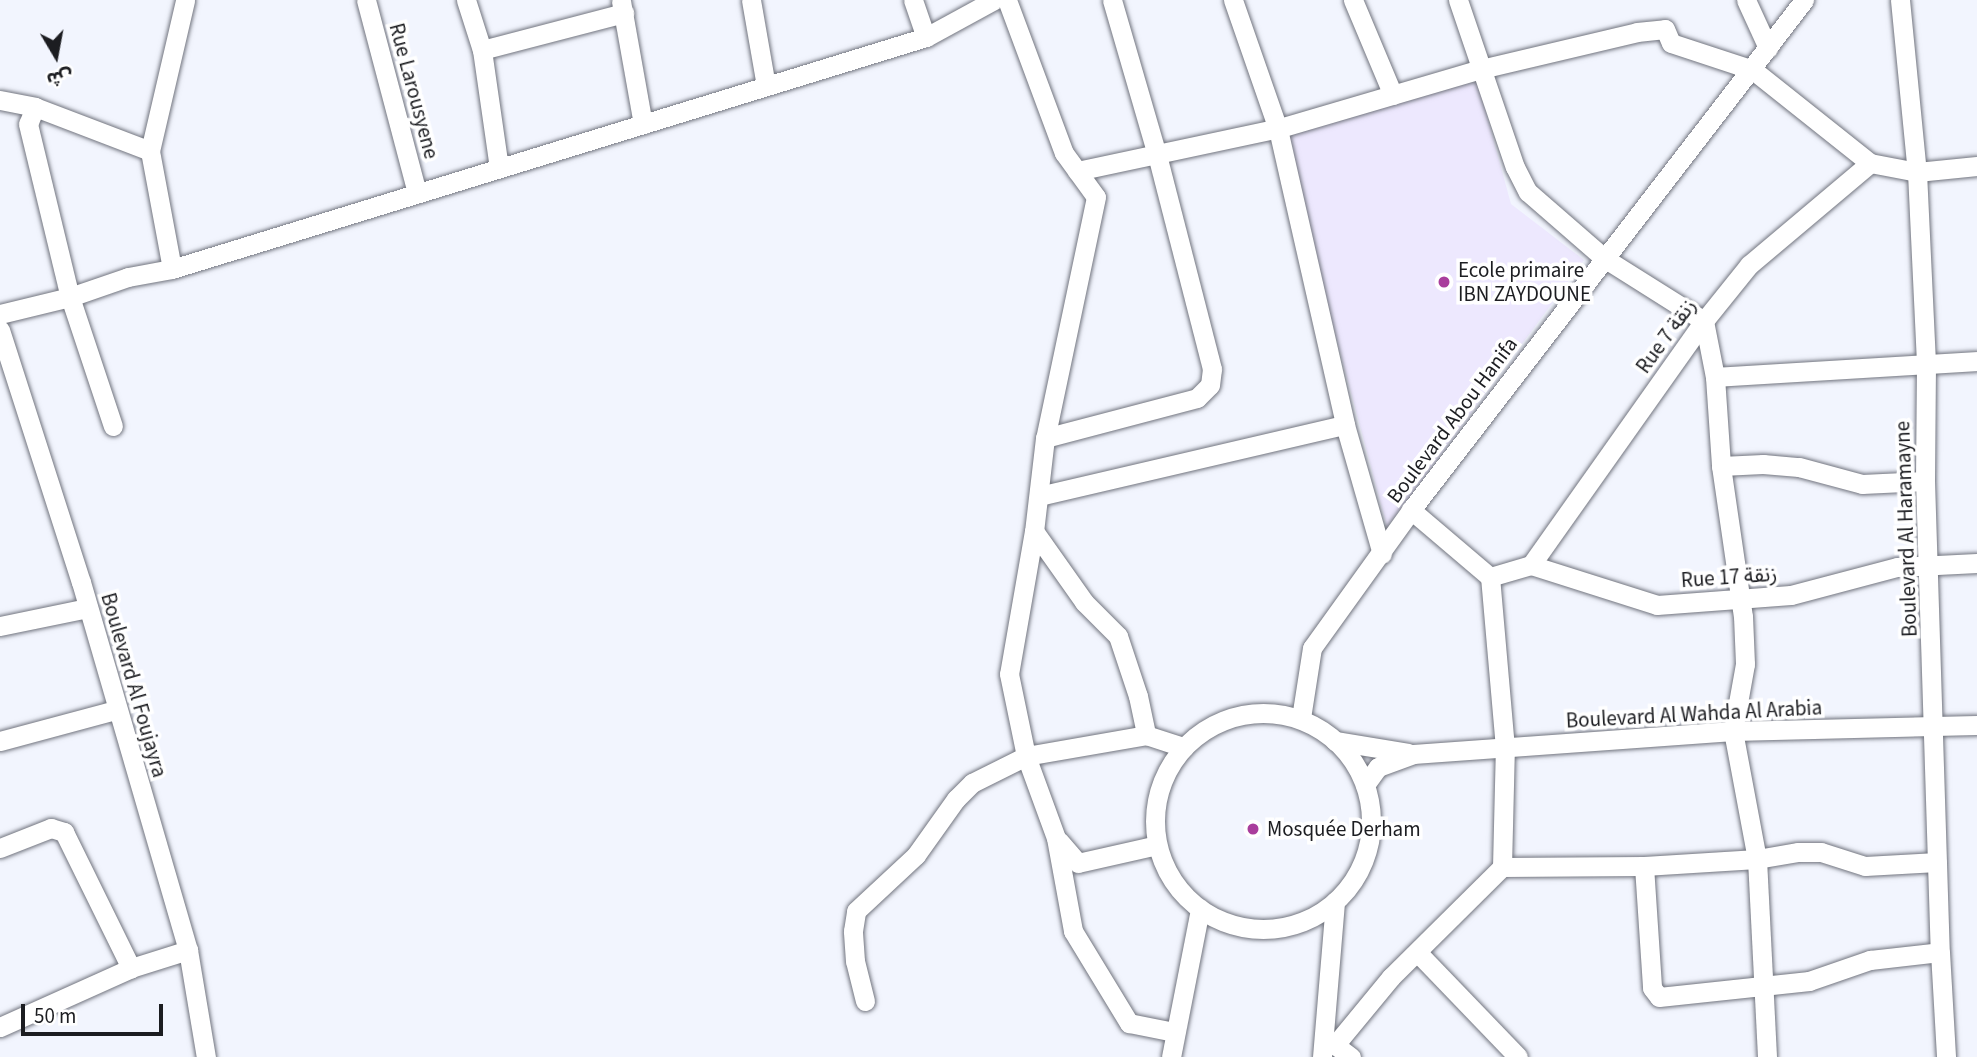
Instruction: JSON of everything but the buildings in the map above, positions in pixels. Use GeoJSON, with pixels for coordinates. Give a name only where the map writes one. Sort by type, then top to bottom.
{"type":"FeatureCollection","features":[{"type":"Feature","properties":{"kind":"street"},"geometry":{"type":"LineString","coordinates":[[172,269],[150,151],[185,0]]}},
{"type":"Feature","properties":{"kind":"street","name":"Rue Larousyene"},"geometry":{"type":"LineString","coordinates":[[366,0],[417,193]]}},
{"type":"Feature","properties":{"kind":"street"},"geometry":{"type":"LineString","coordinates":[[466,0],[482,50],[499,168]]}},
{"type":"Feature","properties":{"kind":"street"},"geometry":{"type":"LineString","coordinates":[[751,0],[766,86]]}},
{"type":"Feature","properties":{"kind":"street"},"geometry":{"type":"LineString","coordinates":[[913,0],[926,37]]}},
{"type":"Feature","properties":{"kind":"street"},"geometry":{"type":"LineString","coordinates":[[0,313],[70,297],[128,277],[172,269],[926,37],[994,0]]}},
{"type":"Feature","properties":{"kind":"street"},"geometry":{"type":"LineString","coordinates":[[1007,0],[1064,153],[1096,197],[1045,438],[1034,531],[1009,674],[1026,756],[1056,838],[1073,931],[1129,1023],[1174,1032]]}},
{"type":"Feature","properties":{"kind":"street"},"geometry":{"type":"LineString","coordinates":[[1045,438],[1197,398],[1210,385],[1212,369],[1157,155],[1112,0]]}},
{"type":"Feature","properties":{"kind":"street"},"geometry":{"type":"LineString","coordinates":[[1233,0],[1278,128],[1345,425],[1382,554]]}},
{"type":"Feature","properties":{"kind":"street"},"geometry":{"type":"LineString","coordinates":[[1353,0],[1393,95]]}},
{"type":"Feature","properties":{"kind":"street"},"geometry":{"type":"LineString","coordinates":[[1458,0],[1515,167],[1528,191],[1604,258],[1704,321],[1715,377],[1721,466],[1741,601],[1745,664],[1733,731],[1757,859],[1768,1057]]}},
{"type":"Feature","properties":{"kind":"street"},"geometry":{"type":"LineString","coordinates":[[1746,0],[1768,48]]}},
{"type":"Feature","properties":{"kind":"street","name":"Boulevard Abou Hanifa"},"geometry":{"type":"LineString","coordinates":[[1301,718],[1312,648],[1411,510],[1604,258],[1753,70],[1804,0]]}},
{"type":"Feature","properties":{"kind":"street","name":"Boulevard Al Haramayne"},"geometry":{"type":"LineString","coordinates":[[1900,0],[1917,172],[1927,365],[1925,481],[1935,727],[1940,952],[1946,1057]]}},
{"type":"Feature","properties":{"kind":"street"},"geometry":{"type":"LineString","coordinates":[[482,50],[622,6],[643,124]]}},
{"type":"Feature","properties":{"kind":"street"},"geometry":{"type":"LineString","coordinates":[[1077,171],[1278,128],[1481,69],[1637,32],[1665,29],[1671,43],[1753,70],[1870,163],[1917,172],[1977,166]]}},
{"type":"Feature","properties":{"kind":"street"},"geometry":{"type":"LineString","coordinates":[[0,100],[35,107],[150,151]]}},
{"type":"Feature","properties":{"kind":"street"},"geometry":{"type":"LineString","coordinates":[[35,107],[28,124],[70,297],[113,426]]}},
{"type":"Feature","properties":{"kind":"street","name":"Rue 7 زنقة"},"geometry":{"type":"LineString","coordinates":[[1531,565],[1704,321],[1749,265],[1870,163]]}},
{"type":"Feature","properties":{"kind":"street","name":"Boulevard Al Foujayra"},"geometry":{"type":"LineString","coordinates":[[0,330],[8,384],[88,608],[188,950],[206,1057]]}},
{"type":"Feature","properties":{"kind":"street"},"geometry":{"type":"LineString","coordinates":[[1715,377],[1977,361]]}},
{"type":"Feature","properties":{"kind":"street"},"geometry":{"type":"LineString","coordinates":[[1039,496],[1345,425]]}},
{"type":"Feature","properties":{"kind":"street"},"geometry":{"type":"LineString","coordinates":[[1721,466],[1763,464],[1799,467],[1862,485],[1925,481]]}},
{"type":"Feature","properties":{"kind":"street"},"geometry":{"type":"LineString","coordinates":[[1333,1051],[1391,977],[1502,867],[1505,748],[1490,577],[1411,510]]}},
{"type":"Feature","properties":{"kind":"street"},"geometry":{"type":"LineString","coordinates":[[1034,531],[1084,602],[1118,636],[1138,696],[1146,734]]}},
{"type":"Feature","properties":{"kind":"street","name":"Rue 17 زنقة"},"geometry":{"type":"LineString","coordinates":[[1531,565],[1649,604],[1741,601],[1791,595],[1897,567],[1977,563]]}},
{"type":"Feature","properties":{"kind":"street"},"geometry":{"type":"LineString","coordinates":[[1490,577],[1531,565]]}},
{"type":"Feature","properties":{"kind":"street"},"geometry":{"type":"LineString","coordinates":[[0,626],[88,608]]}},
{"type":"Feature","properties":{"kind":"street"},"geometry":{"type":"LineString","coordinates":[[0,741],[116,710]]}},
{"type":"Feature","properties":{"kind":"street"},"geometry":{"type":"LineString","coordinates":[[1279,714],[1301,718],[1335,741],[1354,762],[1365,785],[1371,810],[1367,848],[1352,883],[1335,902],[1301,922],[1262,929],[1243,928],[1200,909],[1181,892],[1166,870],[1157,845],[1154,819],[1158,793],[1168,769],[1184,747],[1211,726],[1244,715],[1279,714]]}},
{"type":"Feature","properties":{"kind":"street","name":"Boulevard Al Wahda Al Arabia"},"geometry":{"type":"LineString","coordinates":[[1335,741],[1413,754],[1733,731],[1977,725]]}},
{"type":"Feature","properties":{"kind":"street"},"geometry":{"type":"LineString","coordinates":[[865,1001],[855,961],[856,911],[916,855],[956,799],[972,783],[1026,756],[1146,734],[1184,747]]}},
{"type":"Feature","properties":{"kind":"street","name":"Boulevard Al Wahda Al Arabia"},"geometry":{"type":"LineString","coordinates":[[1365,785],[1378,767],[1413,754]]}},
{"type":"Feature","properties":{"kind":"street"},"geometry":{"type":"LineString","coordinates":[[0,848],[51,828],[64,832],[131,968]]}},
{"type":"Feature","properties":{"kind":"street"},"geometry":{"type":"LineString","coordinates":[[1056,838],[1077,863],[1157,845]]}},
{"type":"Feature","properties":{"kind":"street"},"geometry":{"type":"LineString","coordinates":[[1502,867],[1644,866],[1757,859],[1798,852],[1821,852],[1865,866],[1937,862]]}},
{"type":"Feature","properties":{"kind":"street"},"geometry":{"type":"LineString","coordinates":[[1644,866],[1654,993],[1662,998],[1819,979],[1870,960],[1940,952]]}},
{"type":"Feature","properties":{"kind":"street"},"geometry":{"type":"LineString","coordinates":[[1333,1051],[1335,902]]}},
{"type":"Feature","properties":{"kind":"street"},"geometry":{"type":"LineString","coordinates":[[1171,1057],[1200,909]]}},
{"type":"Feature","properties":{"kind":"street"},"geometry":{"type":"LineString","coordinates":[[0,1027],[131,968],[188,950]]}},
{"type":"Feature","properties":{"kind":"street"},"geometry":{"type":"LineString","coordinates":[[1418,953],[1517,1057]]}},
{"type":"Feature","properties":{"kind":"shaded area","name":"Ecole primaire IBN ZAYDOUNE"},"geometry":{"type":"Polygon","coordinates":[[[1475,72],[1511,204],[1584,260],[1387,527],[1280,128],[1475,72]]]}},
{"type":"Feature","properties":{"kind":"place","name":"Ecole primaire IBN ZAYDOUNE"},"geometry":{"type":"Point","coordinates":[1444,282]}},
{"type":"Feature","properties":{"kind":"place","name":"Mosquée Derham"},"geometry":{"type":"Point","coordinates":[1253,829]}}]}
